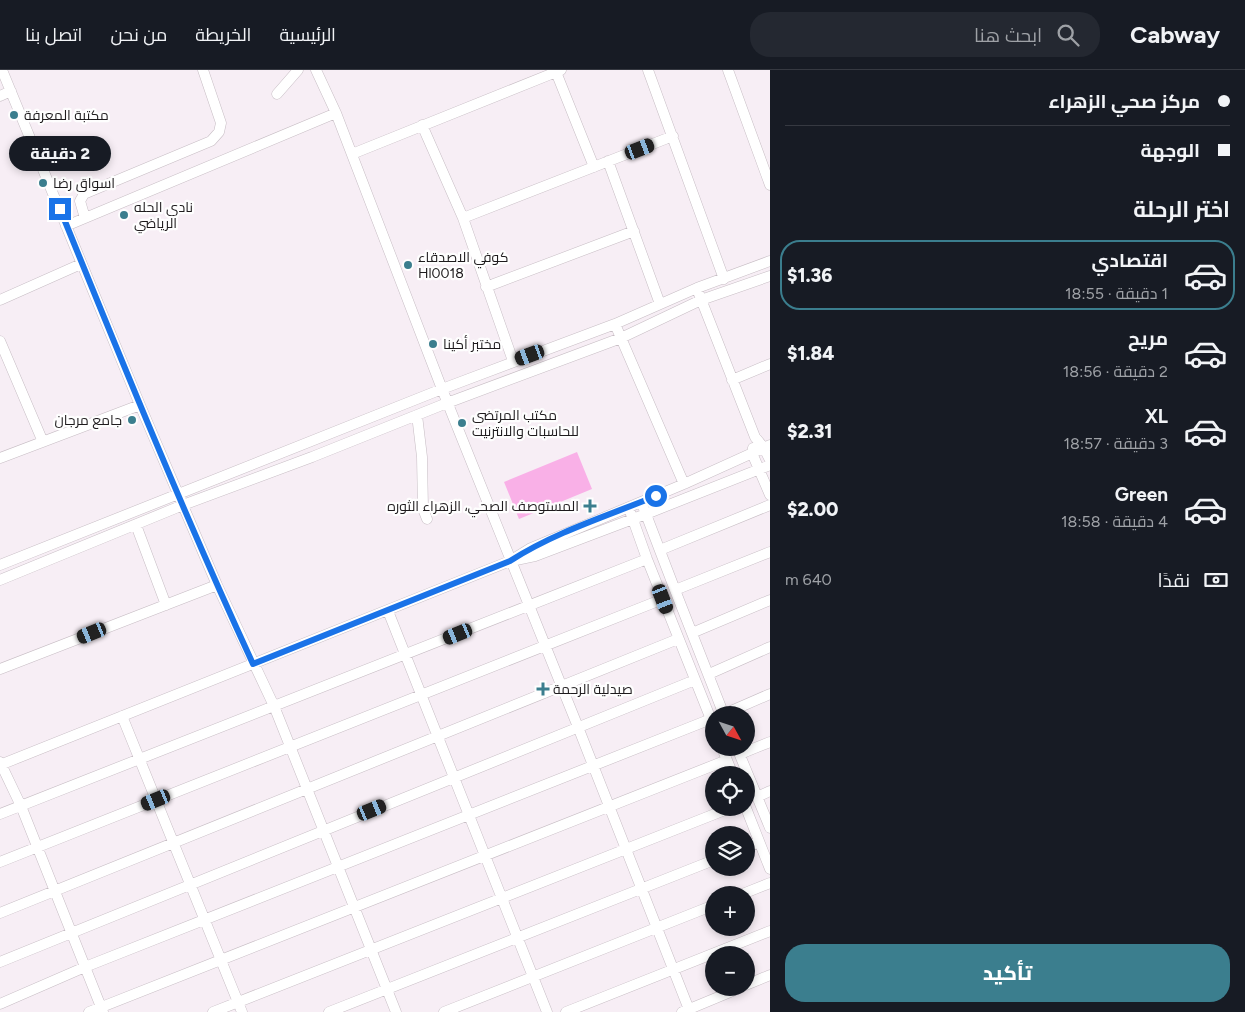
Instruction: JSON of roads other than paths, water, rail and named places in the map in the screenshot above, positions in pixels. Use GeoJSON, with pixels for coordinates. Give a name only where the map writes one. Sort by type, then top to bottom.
{"type":"FeatureCollection","features":[{"type":"Feature","properties":{"kind":"street"},"geometry":{"type":"LineString","coordinates":[[2,70],[140,405],[217,585],[274,706],[396,1012]]}},
{"type":"Feature","properties":{"kind":"street"},"geometry":{"type":"LineString","coordinates":[[85,218],[80,201],[84,194],[211,142],[219,132],[221,123],[203,70]]}},
{"type":"Feature","properties":{"kind":"street"},"geometry":{"type":"LineString","coordinates":[[277,94],[298,70]]}},
{"type":"Feature","properties":{"kind":"street"},"geometry":{"type":"LineString","coordinates":[[316,70],[336,113],[447,402],[674,969],[687,1011],[722,996]]}},
{"type":"Feature","properties":{"kind":"street"},"geometry":{"type":"LineString","coordinates":[[648,70],[724,279]]}},
{"type":"Feature","properties":{"kind":"street"},"geometry":{"type":"LineString","coordinates":[[728,70],[769,179]]}},
{"type":"Feature","properties":{"kind":"street"},"geometry":{"type":"LineString","coordinates":[[352,154],[558,71],[594,167]]}},
{"type":"Feature","properties":{"kind":"street"},"geometry":{"type":"LineString","coordinates":[[0,96],[11,91]]}},
{"type":"Feature","properties":{"kind":"street"},"geometry":{"type":"LineString","coordinates":[[66,226],[336,113]]}},
{"type":"Feature","properties":{"kind":"street"},"geometry":{"type":"LineString","coordinates":[[422,125],[463,218],[513,361]]}},
{"type":"Feature","properties":{"kind":"street"},"geometry":{"type":"LineString","coordinates":[[463,218],[673,136]]}},
{"type":"Feature","properties":{"kind":"street"},"geometry":{"type":"LineString","coordinates":[[608,161],[660,304]]}},
{"type":"Feature","properties":{"kind":"street"},"geometry":{"type":"LineString","coordinates":[[486,287],[634,231]]}},
{"type":"Feature","properties":{"kind":"street"},"geometry":{"type":"LineString","coordinates":[[0,565],[513,361],[615,324],[697,288],[770,261]]}},
{"type":"Feature","properties":{"kind":"street"},"geometry":{"type":"LineString","coordinates":[[0,300],[81,264]]}},
{"type":"Feature","properties":{"kind":"street"},"geometry":{"type":"LineString","coordinates":[[0,580],[183,505],[312,457],[447,402],[621,338],[701,300],[770,276]]}},
{"type":"Feature","properties":{"kind":"street"},"geometry":{"type":"LineString","coordinates":[[697,288],[755,437],[767,447],[770,460]]}},
{"type":"Feature","properties":{"kind":"street"},"geometry":{"type":"LineString","coordinates":[[615,324],[684,484]]}},
{"type":"Feature","properties":{"kind":"street"},"geometry":{"type":"LineString","coordinates":[[0,342],[43,442]]}},
{"type":"Feature","properties":{"kind":"street"},"geometry":{"type":"LineString","coordinates":[[732,380],[770,364]]}},
{"type":"Feature","properties":{"kind":"street"},"geometry":{"type":"LineString","coordinates":[[0,458],[140,405]]}},
{"type":"Feature","properties":{"kind":"street"},"geometry":{"type":"LineString","coordinates":[[417,415],[422,458],[423,509],[426,519]]}},
{"type":"Feature","properties":{"kind":"street"},"geometry":{"type":"LineString","coordinates":[[755,437],[752,452],[770,495]]}},
{"type":"Feature","properties":{"kind":"street"},"geometry":{"type":"LineString","coordinates":[[102,1010],[21,806],[0,764],[510,561],[531,548],[767,447]]}},
{"type":"Feature","properties":{"kind":"street"},"geometry":{"type":"LineString","coordinates":[[510,561],[535,556],[770,465]]}},
{"type":"Feature","properties":{"kind":"street"},"geometry":{"type":"LineString","coordinates":[[642,502],[674,590],[721,706]]}},
{"type":"Feature","properties":{"kind":"street"},"geometry":{"type":"LineString","coordinates":[[660,550],[770,505]]}},
{"type":"Feature","properties":{"kind":"street"},"geometry":{"type":"LineString","coordinates":[[628,506],[705,706]]}},
{"type":"Feature","properties":{"kind":"street"},"geometry":{"type":"LineString","coordinates":[[136,525],[166,605]]}},
{"type":"Feature","properties":{"kind":"street"},"geometry":{"type":"LineString","coordinates":[[674,590],[770,552]]}},
{"type":"Feature","properties":{"kind":"street"},"geometry":{"type":"LineString","coordinates":[[0,814],[647,559]]}},
{"type":"Feature","properties":{"kind":"street"},"geometry":{"type":"LineString","coordinates":[[0,669],[217,585]]}},
{"type":"Feature","properties":{"kind":"street"},"geometry":{"type":"LineString","coordinates":[[0,862],[663,599]]}},
{"type":"Feature","properties":{"kind":"street"},"geometry":{"type":"LineString","coordinates":[[692,634],[770,600]]}},
{"type":"Feature","properties":{"kind":"street"},"geometry":{"type":"LineString","coordinates":[[388,610],[546,1012]]}},
{"type":"Feature","properties":{"kind":"street"},"geometry":{"type":"LineString","coordinates":[[0,912],[678,639]]}},
{"type":"Feature","properties":{"kind":"street"},"geometry":{"type":"LineString","coordinates":[[709,674],[770,647]]}},
{"type":"Feature","properties":{"kind":"street"},"geometry":{"type":"LineString","coordinates":[[0,962],[695,680]]}},
{"type":"Feature","properties":{"kind":"street"},"geometry":{"type":"LineString","coordinates":[[742,706],[770,694]]}},
{"type":"Feature","properties":{"kind":"street"},"geometry":{"type":"LineString","coordinates":[[122,716],[240,1007]]}},
{"type":"Feature","properties":{"kind":"street"},"geometry":{"type":"LineString","coordinates":[[0,1004],[85,967],[468,815],[593,766],[705,726]]}},
{"type":"Feature","properties":{"kind":"street"},"geometry":{"type":"LineString","coordinates":[[755,746],[770,742]]}},
{"type":"Feature","properties":{"kind":"street"},"geometry":{"type":"LineString","coordinates":[[725,756],[729,766]]}},
{"type":"Feature","properties":{"kind":"street"},"geometry":{"type":"LineString","coordinates":[[741,756],[770,828]]}},
{"type":"Feature","properties":{"kind":"street"},"geometry":{"type":"LineString","coordinates":[[89,1012],[102,1010],[221,960],[727,760]]}},
{"type":"Feature","properties":{"kind":"street"},"geometry":{"type":"LineString","coordinates":[[757,797],[770,791]]}},
{"type":"Feature","properties":{"kind":"street"},"geometry":{"type":"LineString","coordinates":[[213,1012],[240,1007],[370,950],[710,816]]}},
{"type":"Feature","properties":{"kind":"street"},"geometry":{"type":"LineString","coordinates":[[749,816],[770,869]]}},
{"type":"Feature","properties":{"kind":"street"},"geometry":{"type":"LineString","coordinates":[[755,844],[759,842]]}},
{"type":"Feature","properties":{"kind":"street"},"geometry":{"type":"LineString","coordinates":[[329,1012],[705,864]]}},
{"type":"Feature","properties":{"kind":"street"},"geometry":{"type":"LineString","coordinates":[[755,889],[770,883]]}},
{"type":"Feature","properties":{"kind":"street"},"geometry":{"type":"LineString","coordinates":[[444,1012],[705,909]]}},
{"type":"Feature","properties":{"kind":"street"},"geometry":{"type":"LineString","coordinates":[[566,1012],[770,931]]}},
{"type":"Feature","properties":{"kind":"street"},"geometry":{"type":"LineString","coordinates":[[755,981],[770,975]]}},
{"type":"Feature","properties":{"kind":"place","name":"مكتبة المعرفة"},"geometry":{"type":"Point","coordinates":[14,115]}},
{"type":"Feature","properties":{"kind":"place","name":"اسواق رضا"},"geometry":{"type":"Point","coordinates":[43,183]}},
{"type":"Feature","properties":{"kind":"place","name":"نادي الحله الرياضي"},"geometry":{"type":"Point","coordinates":[124,215]}},
{"type":"Feature","properties":{"kind":"place","name":"كوفي الاصدقاء Hl0018"},"geometry":{"type":"Point","coordinates":[408,265]}},
{"type":"Feature","properties":{"kind":"place","name":"مختبر أكينا"},"geometry":{"type":"Point","coordinates":[433,344]}},
{"type":"Feature","properties":{"kind":"place","name":"جامع مرجان"},"geometry":{"type":"Point","coordinates":[132,420]}},
{"type":"Feature","properties":{"kind":"place","name":"مكتب المرتضى للحاسبات والانترنيت"},"geometry":{"type":"Point","coordinates":[462,423]}},
{"type":"Feature","properties":{"kind":"place","name":"المستوصف الصحي، الزهراء الثوره"},"geometry":{"type":"Point","coordinates":[590,506]}},
{"type":"Feature","properties":{"kind":"place","name":"صيدلية الرحمة"},"geometry":{"type":"Point","coordinates":[543,689]}}]}
